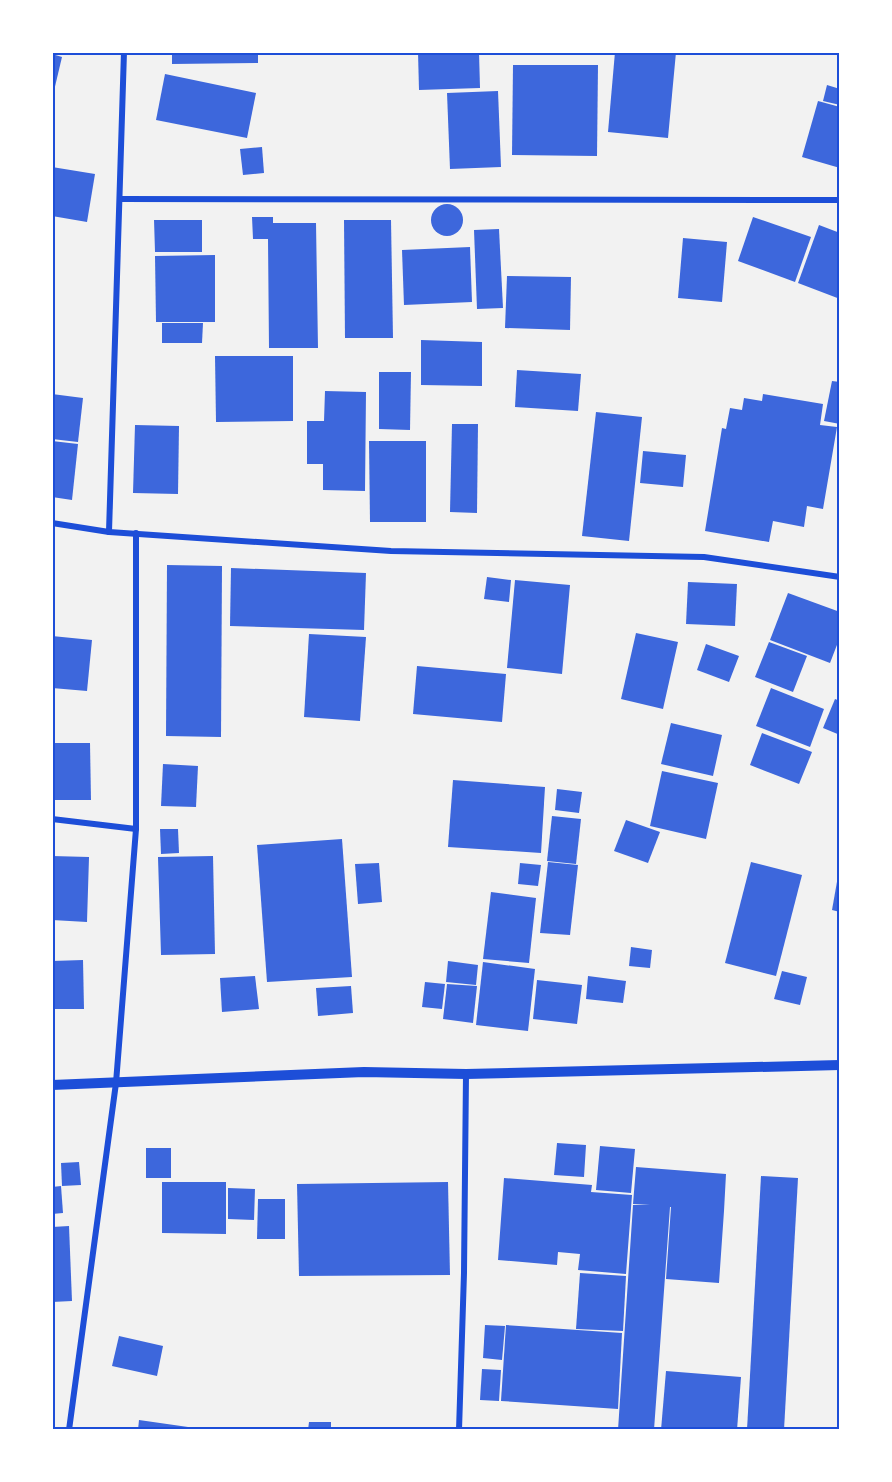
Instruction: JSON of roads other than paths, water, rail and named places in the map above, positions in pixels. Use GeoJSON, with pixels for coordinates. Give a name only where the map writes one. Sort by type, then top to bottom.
{"type":"FeatureCollection","features":[{"type":"Feature","properties":{"kind":"street"},"geometry":{"type":"LineString","coordinates":[[109,532],[124,52]]}},
{"type":"Feature","properties":{"kind":"street"},"geometry":{"type":"LineString","coordinates":[[120,199],[840,200]]}},
{"type":"Feature","properties":{"kind":"street"},"geometry":{"type":"LineString","coordinates":[[52,523],[109,532],[391,551],[704,557],[840,577]]}},
{"type":"Feature","properties":{"kind":"street"},"geometry":{"type":"LineString","coordinates":[[69,1430],[116,1083],[136,829],[136,533]]}},
{"type":"Feature","properties":{"kind":"street"},"geometry":{"type":"LineString","coordinates":[[52,819],[136,829]]}},
{"type":"Feature","properties":{"kind":"street"},"geometry":{"type":"LineString","coordinates":[[52,1085],[363,1072],[466,1074],[840,1065]]}},
{"type":"Feature","properties":{"kind":"street"},"geometry":{"type":"LineString","coordinates":[[459,1430],[464,1273],[466,1074]]}}]}
